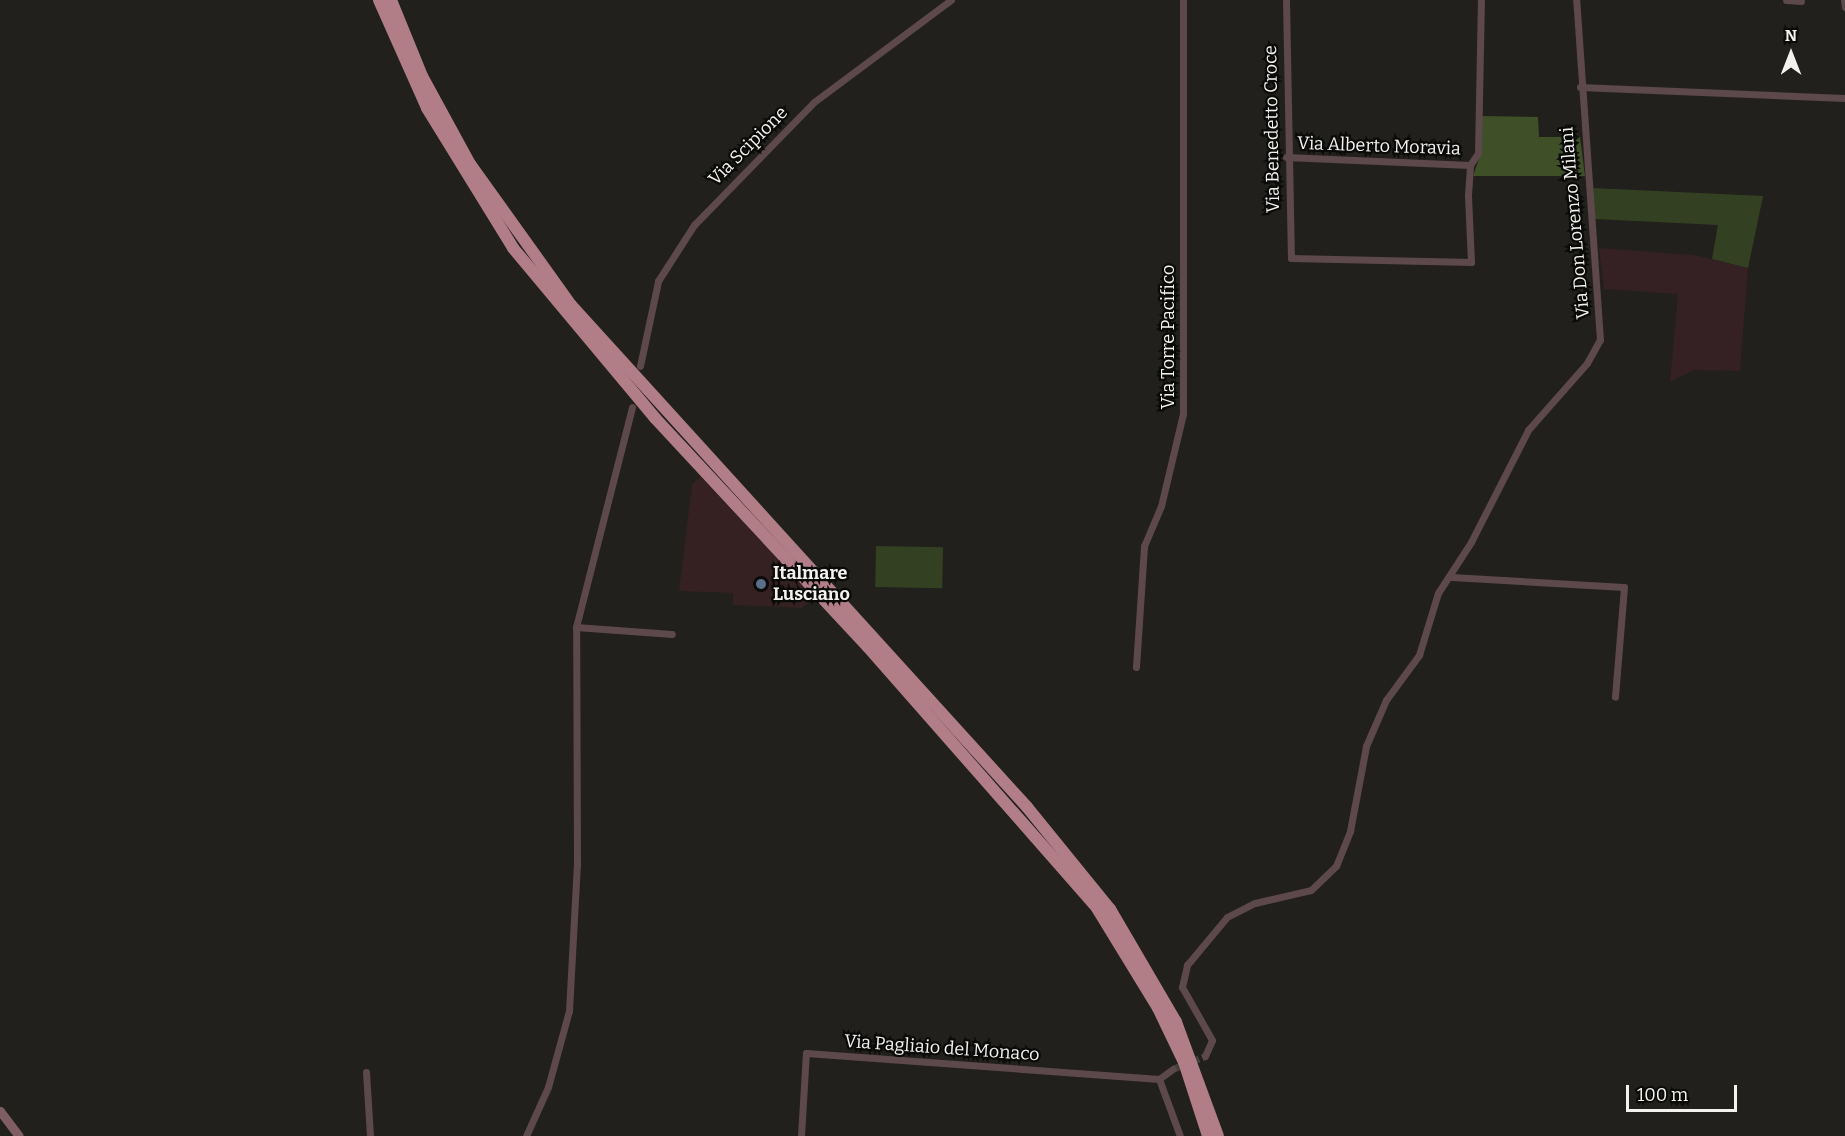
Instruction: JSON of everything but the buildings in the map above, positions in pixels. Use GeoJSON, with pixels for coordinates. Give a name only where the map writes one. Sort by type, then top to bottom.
{"type":"FeatureCollection","features":[{"type":"Feature","properties":{"kind":"highway"},"geometry":{"type":"LineString","coordinates":[[379,0],[427,108],[513,248],[647,409],[882,652],[1027,807],[1110,909],[1176,1022],[1218,1136]]}},
{"type":"Feature","properties":{"kind":"highway"},"geometry":{"type":"LineString","coordinates":[[391,0],[422,76],[462,151],[572,305],[882,652],[1097,909],[1158,1008],[1184,1062],[1208,1136]]}},
{"type":"Feature","properties":{"kind":"street","name":"Via Scipione"},"geometry":{"type":"LineString","coordinates":[[640,366],[658,281],[694,225],[814,102],[951,0]]}},
{"type":"Feature","properties":{"kind":"street","name":"Via Torre Pacifico"},"geometry":{"type":"LineString","coordinates":[[1136,667],[1144,546],[1161,506],[1183,414],[1182,0]]}},
{"type":"Feature","properties":{"kind":"street","name":"Via Benedetto Croce"},"geometry":{"type":"LineString","coordinates":[[1286,0],[1286,157],[1291,258],[1471,262],[1470,165]]}},
{"type":"Feature","properties":{"kind":"street"},"geometry":{"type":"LineString","coordinates":[[1470,165],[1478,153],[1481,0]]}},
{"type":"Feature","properties":{"kind":"street","name":"Via Don Lorenzo Milani"},"geometry":{"type":"LineString","coordinates":[[1205,1056],[1212,1040],[1182,987],[1187,965],[1227,917],[1256,903],[1311,890],[1336,866],[1350,831],[1366,746],[1386,700],[1419,655],[1438,593],[1450,577],[1528,430],[1587,363],[1600,340],[1580,87],[1576,0]]}},
{"type":"Feature","properties":{"kind":"street"},"geometry":{"type":"LineString","coordinates":[[1786,0],[1801,1]]}},
{"type":"Feature","properties":{"kind":"street"},"geometry":{"type":"LineString","coordinates":[[1844,0],[1845,7]]}},
{"type":"Feature","properties":{"kind":"street"},"geometry":{"type":"LineString","coordinates":[[1580,87],[1845,98]]}},
{"type":"Feature","properties":{"kind":"street","name":"Via Alberto Moravia"},"geometry":{"type":"LineString","coordinates":[[1286,157],[1470,165]]}},
{"type":"Feature","properties":{"kind":"street"},"geometry":{"type":"LineString","coordinates":[[526,1136],[562,1046],[574,962],[576,627],[632,407]]}},
{"type":"Feature","properties":{"kind":"street"},"geometry":{"type":"LineString","coordinates":[[1450,577],[1623,586],[1615,697]]}},
{"type":"Feature","properties":{"kind":"street"},"geometry":{"type":"LineString","coordinates":[[576,627],[672,634]]}},
{"type":"Feature","properties":{"kind":"street","name":"Via Pagliaio del Monaco"},"geometry":{"type":"LineString","coordinates":[[801,1136],[806,1053],[1159,1079]]}},
{"type":"Feature","properties":{"kind":"street"},"geometry":{"type":"LineString","coordinates":[[1173,1069],[1159,1079],[1180,1136]]}},
{"type":"Feature","properties":{"kind":"street"},"geometry":{"type":"LineString","coordinates":[[366,1072],[370,1136]]}},
{"type":"Feature","properties":{"kind":"street"},"geometry":{"type":"LineString","coordinates":[[0,1111],[19,1136]]}},
{"type":"Feature","properties":{"kind":"shaded area"},"geometry":{"type":"Polygon","coordinates":[[[1599,248],[1693,255],[1748,268],[1740,371],[1694,370],[1670,382],[1678,294],[1604,289],[1599,248]]]}},
{"type":"Feature","properties":{"kind":"shaded area"},"geometry":{"type":"Polygon","coordinates":[[[701,477],[814,598],[802,608],[733,605],[733,593],[679,591],[692,484],[701,477]]]}},
{"type":"Feature","properties":{"kind":"green space"},"geometry":{"type":"Polygon","coordinates":[[[1480,116],[1538,117],[1539,137],[1580,137],[1585,176],[1473,176],[1480,156],[1480,116]]]}},
{"type":"Feature","properties":{"kind":"green space"},"geometry":{"type":"Polygon","coordinates":[[[1592,188],[1763,196],[1748,268],[1712,259],[1718,225],[1595,219],[1592,188]]]}},
{"type":"Feature","properties":{"kind":"green space"},"geometry":{"type":"Polygon","coordinates":[[[876,546],[943,547],[942,588],[875,587],[876,546]]]}},
{"type":"Feature","properties":{"kind":"tunnel"},"geometry":{"type":"LineString","coordinates":[[1173,1069],[1205,1056]]}},
{"type":"Feature","properties":{"kind":"place","name":"Italmare Lusciano"},"geometry":{"type":"Point","coordinates":[761,584]}}]}
